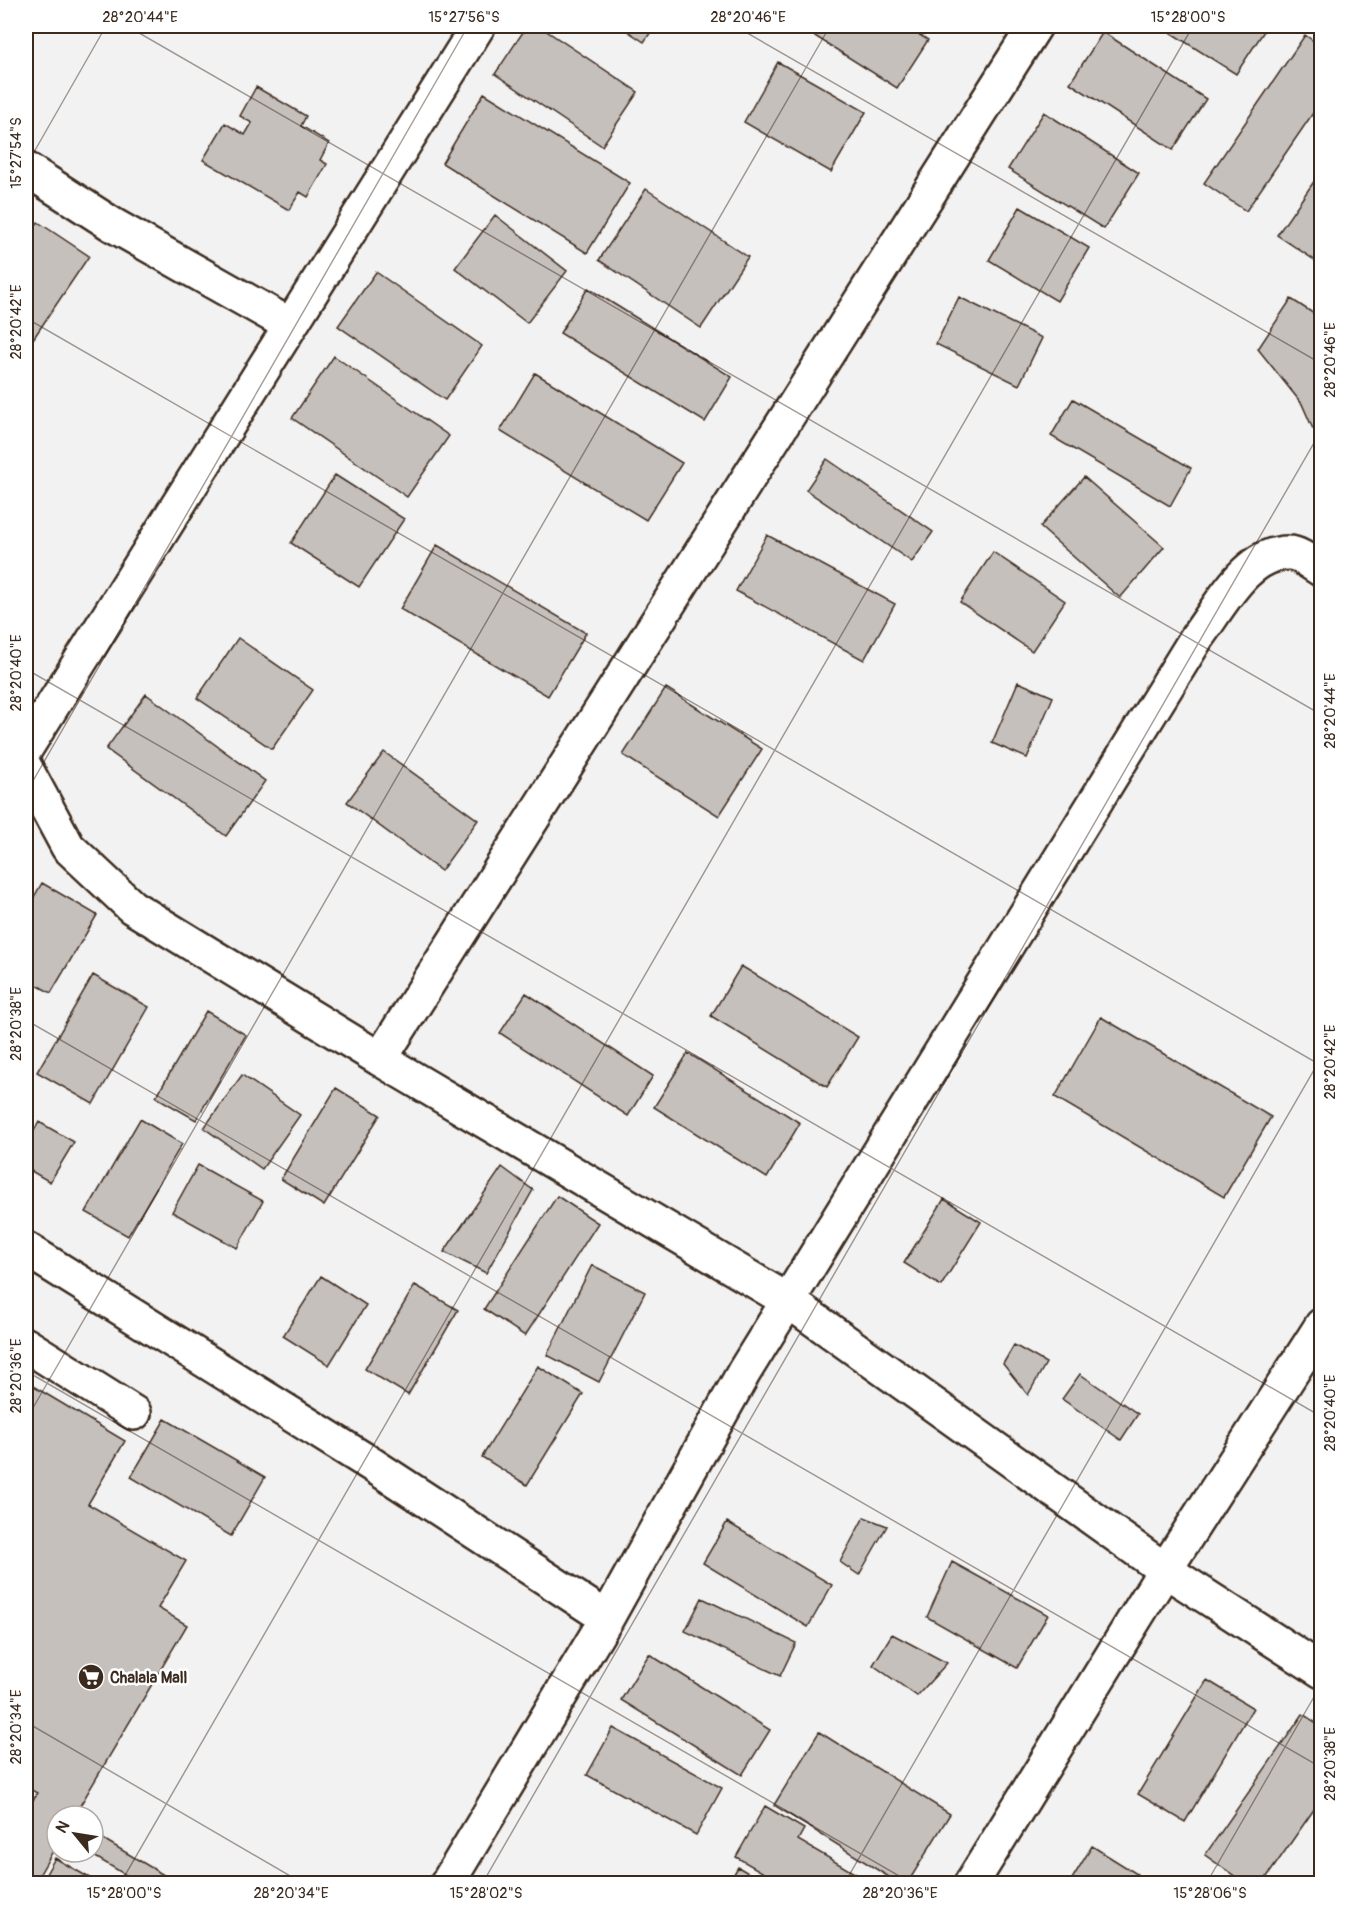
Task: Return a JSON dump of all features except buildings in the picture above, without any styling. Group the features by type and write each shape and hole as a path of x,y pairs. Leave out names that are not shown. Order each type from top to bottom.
{"street":[{"path":"26,748 478,26"},
{"path":"380,1059 1035,26"},
{"path":"26,169 112,225 290,325"},
{"path":"447,1884 608,1618 744,1372 787,1300 1197,637 1247,571 1268,556 1291,552 1322,570"},
{"path":"26,769 68,847 132,907 380,1059 787,1300 1165,1570 1322,1671"},
{"path":"26,1249 371,1464 608,1618"},
{"path":"971,1884 1165,1570 1322,1325"},
{"path":"26,1346 134,1413"}],"place":[{"name":"Chalala Mall","path":"91,1677"}]}
